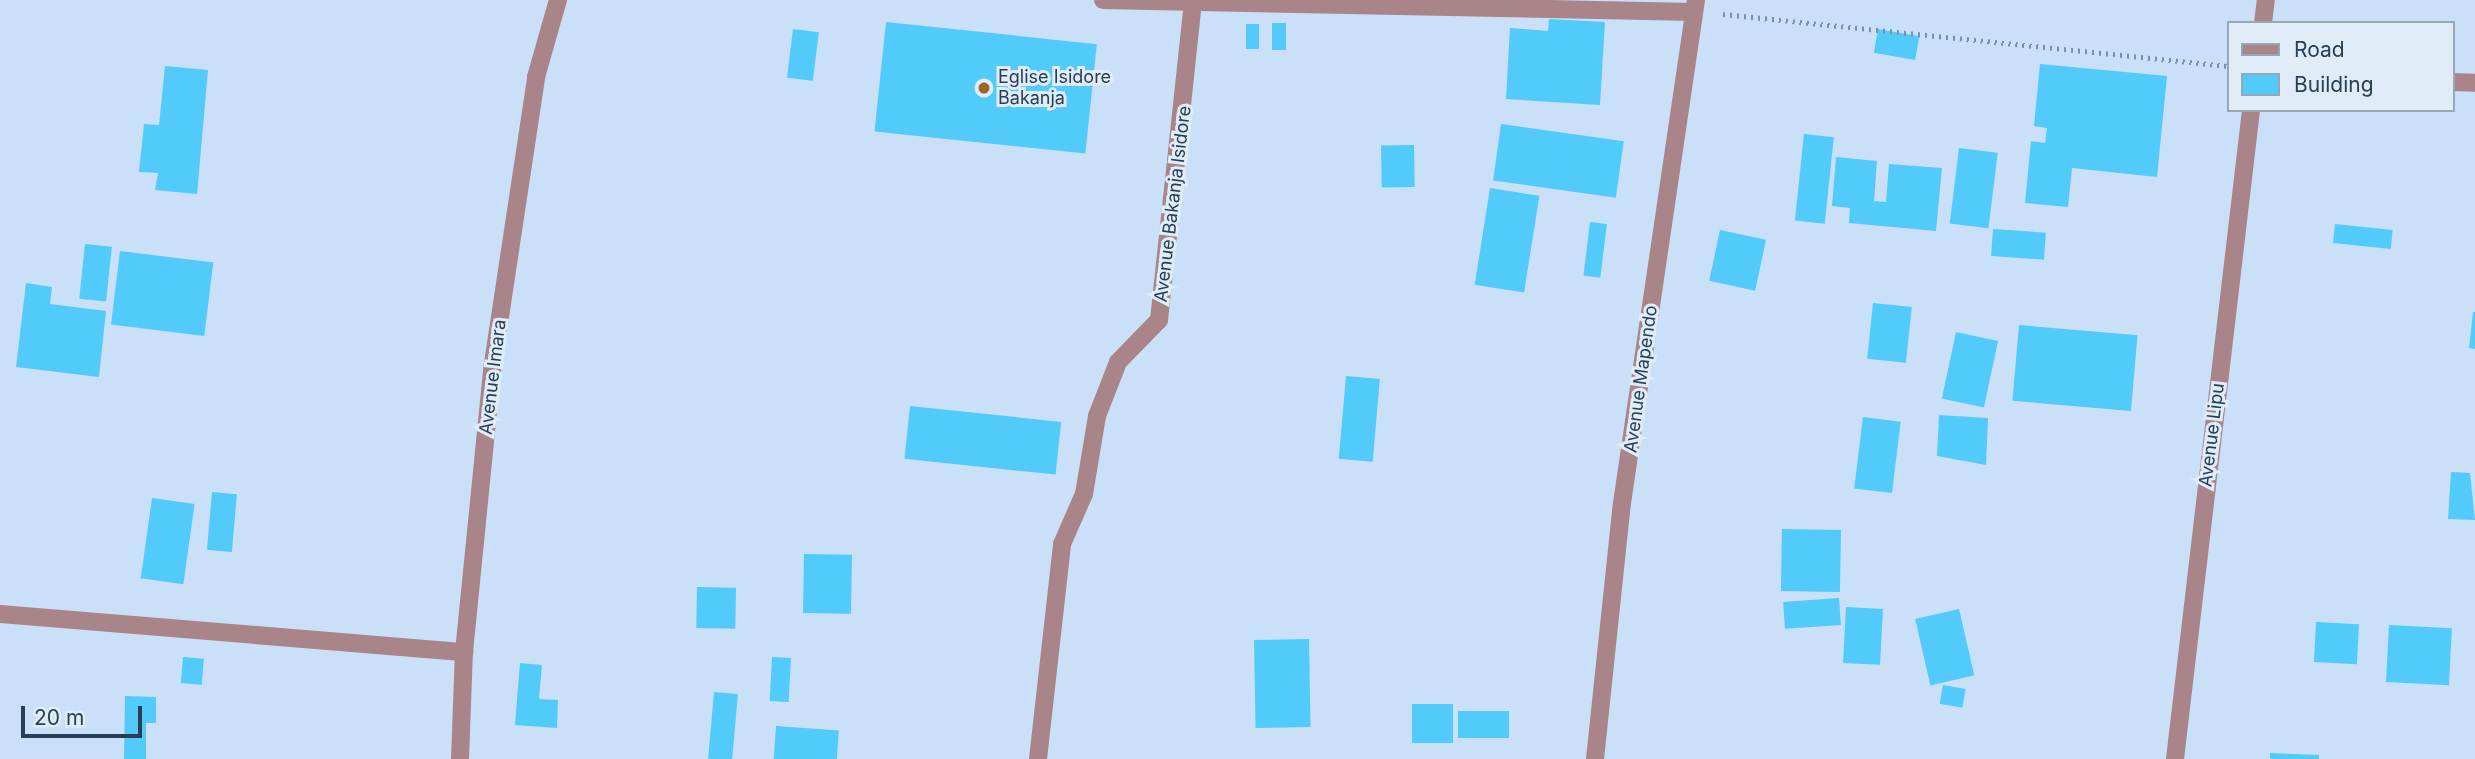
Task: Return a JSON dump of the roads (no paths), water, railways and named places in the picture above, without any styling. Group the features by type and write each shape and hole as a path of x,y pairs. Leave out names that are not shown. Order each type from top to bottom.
{"street":[{"name":"Avenue Imara","path":"460,759 464,652 493,363 536,77 558,0"},
{"path":"1102,0 1695,6"},
{"name":"Avenue Bakanja Isidore","path":"1038,759 1062,544 1084,494 1097,416 1118,362 1159,320 1193,0"},
{"path":"2263,21 2266,0"},
{"name":"Avenue Mapendo","path":"1595,759 1622,503 1695,6"},
{"path":"2454,82 2475,83"},
{"name":"Avenue Lipu","path":"2175,759 2251,112"},
{"path":"0,614 464,652"}],"place":[{"name":"Eglise Isidore Bakanja","path":"984,88"}]}
